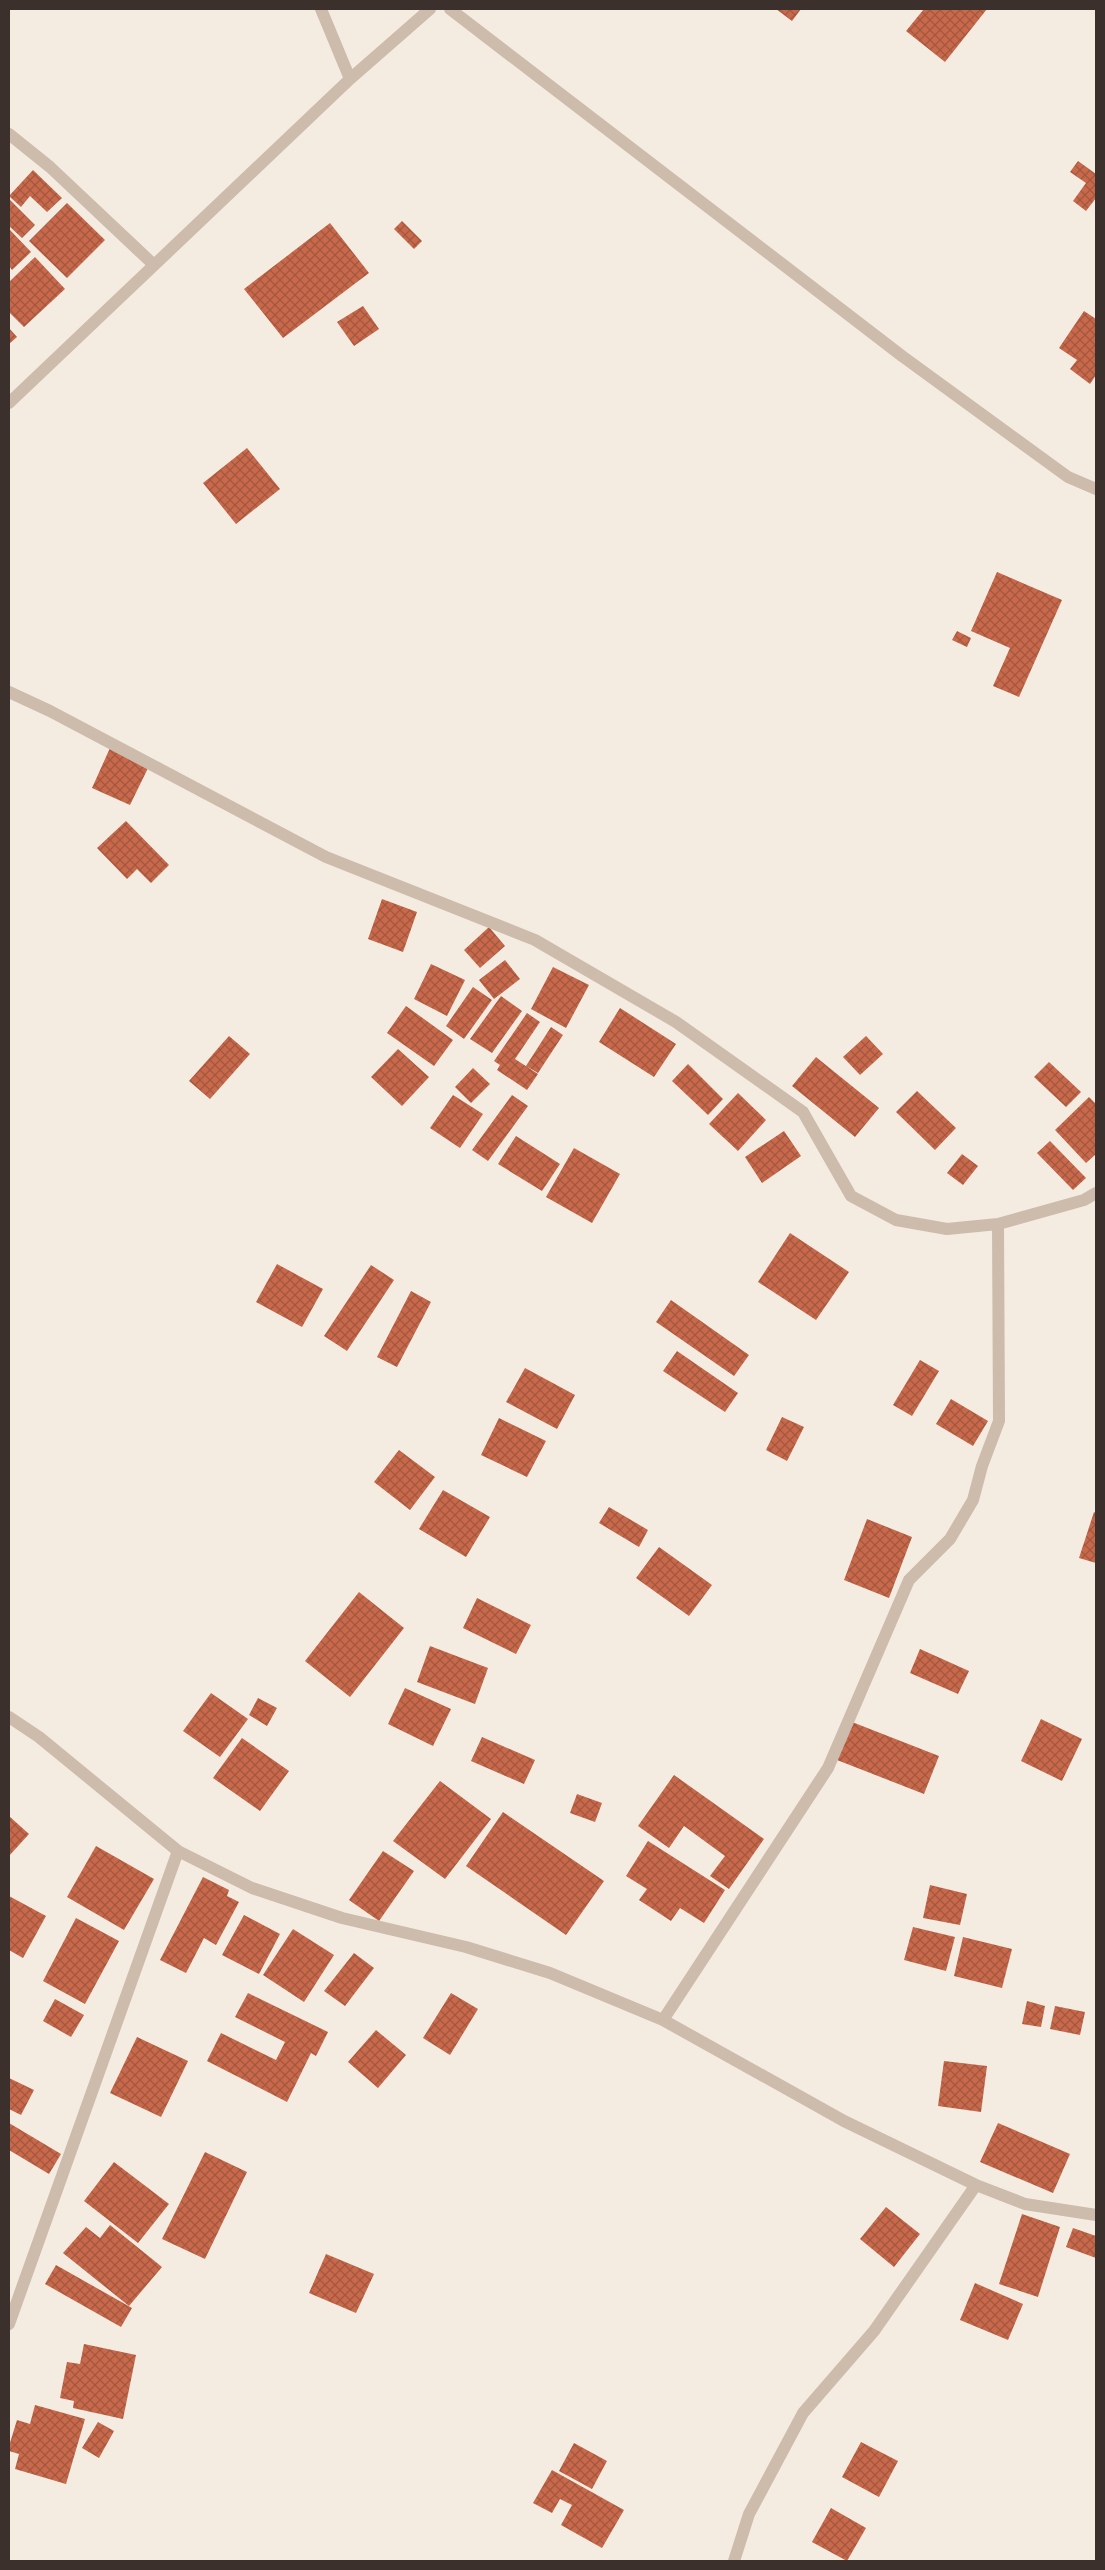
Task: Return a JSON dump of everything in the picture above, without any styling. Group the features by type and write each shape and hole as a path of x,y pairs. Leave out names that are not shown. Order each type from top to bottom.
{"street":[{"path":"321,9 350,79"},
{"path":"9,403 350,79 430,9"},
{"path":"450,9 902,356 1068,477 1096,490"},
{"path":"9,134 50,166 154,265"},
{"path":"9,692 50,711 326,857 535,940 676,1022 803,1112 851,1196 896,1220 946,1229 998,1224 1084,1200 1096,1193"},
{"path":"663,2020 828,1768 909,1580 950,1539 972,1500 999,1420 998,1224"},
{"path":"9,1717 39,1737 178,1851 252,1888 342,1918 466,1947 550,1972 663,2020 844,2121 976,2185 1025,2204 1096,2215"},
{"path":"9,2324 178,1851"},
{"path":"734,2561 749,2514 803,2413 874,2331 976,2185"}],"building":[{"path":"776,9 801,9 792,21"},
{"path":"924,9 987,9 945,62 906,31"},
{"path":"1078,161 1096,174 1096,198 1086,211 1073,201 1086,183 1070,172"},
{"path":"33,170 62,198 47,212 30,196 21,207 9,196"},
{"path":"9,199 35,225 22,238 9,226"},
{"path":"67,203 105,240 67,278 29,241"},
{"path":"402,221 422,241 414,249 394,229"},
{"path":"330,223 369,273 283,338 244,289"},
{"path":"9,229 31,252 12,270 9,266"},
{"path":"35,257 65,289 24,327 9,312 9,282"},
{"path":"363,306 379,329 354,346 337,322"},
{"path":"1084,311 1096,319 1096,375 1090,384 1070,369 1077,360 1059,348"},
{"path":"9,328 17,337 9,344"},
{"path":"247,448 280,489 236,524 203,483"},
{"path":"997,572 1062,600 1019,697 993,686 1010,648 971,631"},
{"path":"957,631 971,638 967,647 952,640"},
{"path":"110,748 149,766 130,805 92,788"},
{"path":"126,821 169,865 151,883 137,869 127,879 97,848"},
{"path":"382,899 417,912 403,952 368,939"},
{"path":"489,927 505,946 480,968 464,950"},
{"path":"505,960 520,979 494,999 479,980"},
{"path":"431,964 465,980 447,1016 414,999"},
{"path":"553,967 589,985 566,1028 531,1009"},
{"path":"473,987 492,1000 464,1039 446,1026"},
{"path":"501,996 522,1011 492,1053 470,1039"},
{"path":"406,1006 453,1040 434,1066 387,1033"},
{"path":"620,1008 676,1044 654,1077 599,1042"},
{"path":"527,1013 540,1022 515,1059 538,1074 527,1090 497,1070 500,1065 494,1061"},
{"path":"551,1027 563,1035 538,1073 526,1066"},
{"path":"229,1036 250,1054 210,1099 189,1081"},
{"path":"866,1036 883,1054 860,1075 843,1057"},
{"path":"398,1049 429,1077 402,1106 371,1077"},
{"path":"816,1057 879,1108 855,1137 792,1086"},
{"path":"1049,1062 1081,1092 1066,1107 1034,1077"},
{"path":"688,1064 723,1099 708,1115 672,1081"},
{"path":"473,1068 490,1084 471,1103 455,1087"},
{"path":"917,1091 956,1128 935,1150 896,1112"},
{"path":"738,1093 766,1120 738,1151 709,1124"},
{"path":"453,1095 483,1114 460,1148 430,1128"},
{"path":"512,1095 528,1106 488,1161 472,1150"},
{"path":"1089,1097 1096,1104 1096,1154 1086,1163 1055,1130"},
{"path":"784,1131 801,1156 762,1183 745,1157"},
{"path":"516,1136 560,1164 542,1191 498,1164"},
{"path":"1050,1141 1086,1178 1073,1190 1037,1153"},
{"path":"574,1148 620,1174 592,1223 546,1197"},
{"path":"962,1154 978,1166 963,1185 947,1173"},
{"path":"790,1233 849,1272 816,1320 758,1282"},
{"path":"277,1264 323,1289 302,1327 256,1302"},
{"path":"371,1265 394,1280 347,1351 324,1336"},
{"path":"411,1291 431,1302 397,1367 377,1357"},
{"path":"671,1300 749,1355 734,1376 656,1322"},
{"path":"677,1351 738,1393 725,1412 663,1371"},
{"path":"920,1360 939,1371 912,1416 893,1405"},
{"path":"525,1368 575,1395 557,1429 506,1402"},
{"path":"951,1399 988,1421 973,1446 936,1424"},
{"path":"782,1417 804,1427 787,1461 766,1450"},
{"path":"499,1418 546,1441 527,1477 481,1455"},
{"path":"399,1450 435,1477 410,1510 374,1482"},
{"path":"443,1490 490,1517 466,1557 419,1529"},
{"path":"609,1507 648,1530 639,1547 599,1523"},
{"path":"1094,1512 1096,1513 1096,1563 1079,1558"},
{"path":"867,1519 912,1537 889,1598 844,1580"},
{"path":"659,1547 712,1585 689,1616 636,1578"},
{"path":"359,1592 404,1628 350,1697 305,1661"},
{"path":"477,1598 531,1625 516,1654 463,1628"},
{"path":"430,1646 488,1668 475,1704 417,1682"},
{"path":"920,1649 969,1671 958,1694 910,1673"},
{"path":"405,1688 451,1709 433,1746 388,1724"},
{"path":"211,1693 248,1719 220,1757 183,1731"},
{"path":"258,1698 277,1708 267,1726 249,1715"},
{"path":"1041,1719 1082,1739 1062,1781 1021,1761"},
{"path":"852,1722 939,1756 924,1794 837,1760"},
{"path":"482,1737 535,1760 524,1784 471,1761"},
{"path":"242,1738 289,1771 260,1811 213,1778"},
{"path":"674,1775 764,1839 729,1889 710,1876 725,1856 684,1826 669,1848 638,1826"},
{"path":"440,1781 491,1819 445,1879 393,1841"},
{"path":"577,1794 602,1803 595,1822 570,1813"},
{"path":"503,1812 604,1881 566,1935 466,1866"},
{"path":"9,1816 29,1834 9,1856"},
{"path":"648,1841 725,1890 704,1923 680,1908 671,1921 639,1900 647,1889 626,1876"},
{"path":"96,1846 154,1879 124,1930 67,1897"},
{"path":"383,1851 414,1871 379,1921 349,1900"},
{"path":"203,1877 229,1890 227,1896 239,1902 216,1945 204,1938 186,1973 160,1960"},
{"path":"930,1885 967,1894 960,1925 923,1918"},
{"path":"9,1896 46,1916 23,1958 9,1950"},
{"path":"244,1915 280,1934 259,1974 222,1955"},
{"path":"76,1918 119,1941 85,2004 43,1981"},
{"path":"913,1927 955,1937 946,1971 904,1960"},
{"path":"293,1929 334,1955 304,2002 263,1975"},
{"path":"963,1937 1012,1949 1002,1988 954,1976"},
{"path":"354,1953 374,1968 345,2006 324,1991"},
{"path":"248,1993 328,2032 316,2056 311,2053 287,2102 207,2061 221,2033 276,2060 285,2042 235,2017"},
{"path":"451,1993 478,2009 450,2055 423,2038"},
{"path":"55,1999 84,2015 71,2037 43,2021"},
{"path":"1027,2001 1045,2006 1041,2027 1022,2024"},
{"path":"1055,2006 1085,2012 1080,2035 1050,2029"},
{"path":"376,2030 406,2055 378,2088 348,2062"},
{"path":"137,2037 188,2061 161,2117 110,2093"},
{"path":"944,2061 987,2066 981,2112 938,2106"},
{"path":"9,2078 34,2090 21,2115 9,2109"},
{"path":"9,2123 61,2154 49,2174 9,2150"},
{"path":"998,2123 1070,2154 1053,2193 980,2162"},
{"path":"205,2152 247,2172 205,2259 162,2239"},
{"path":"114,2162 169,2204 138,2243 84,2201"},
{"path":"886,2207 920,2234 894,2267 860,2239"},
{"path":"1022,2214 1060,2227 1038,2297 999,2284"},
{"path":"110,2225 162,2267 129,2306 63,2253 86,2227 100,2238"},
{"path":"1073,2228 1096,2236 1096,2258 1066,2247"},
{"path":"326,2254 374,2274 356,2313 309,2293"},
{"path":"56,2265 132,2308 121,2327 45,2284"},
{"path":"975,2283 1023,2304 1008,2340 960,2320"},
{"path":"84,2344 136,2355 123,2419 73,2408 74,2401 60,2398 67,2362 80,2364"},
{"path":"35,2405 85,2419 66,2484 15,2469 19,2454 9,2451 9,2446 17,2420 30,2424"},
{"path":"98,2422 114,2431 99,2458 82,2448"},
{"path":"861,2442 898,2461 879,2497 842,2477"},
{"path":"574,2443 607,2461 592,2489 559,2471"},
{"path":"552,2470 624,2510 602,2548 561,2525 572,2505 560,2499 552,2513 533,2503"},
{"path":"831,2508 866,2528 847,2561 812,2542"}]}
